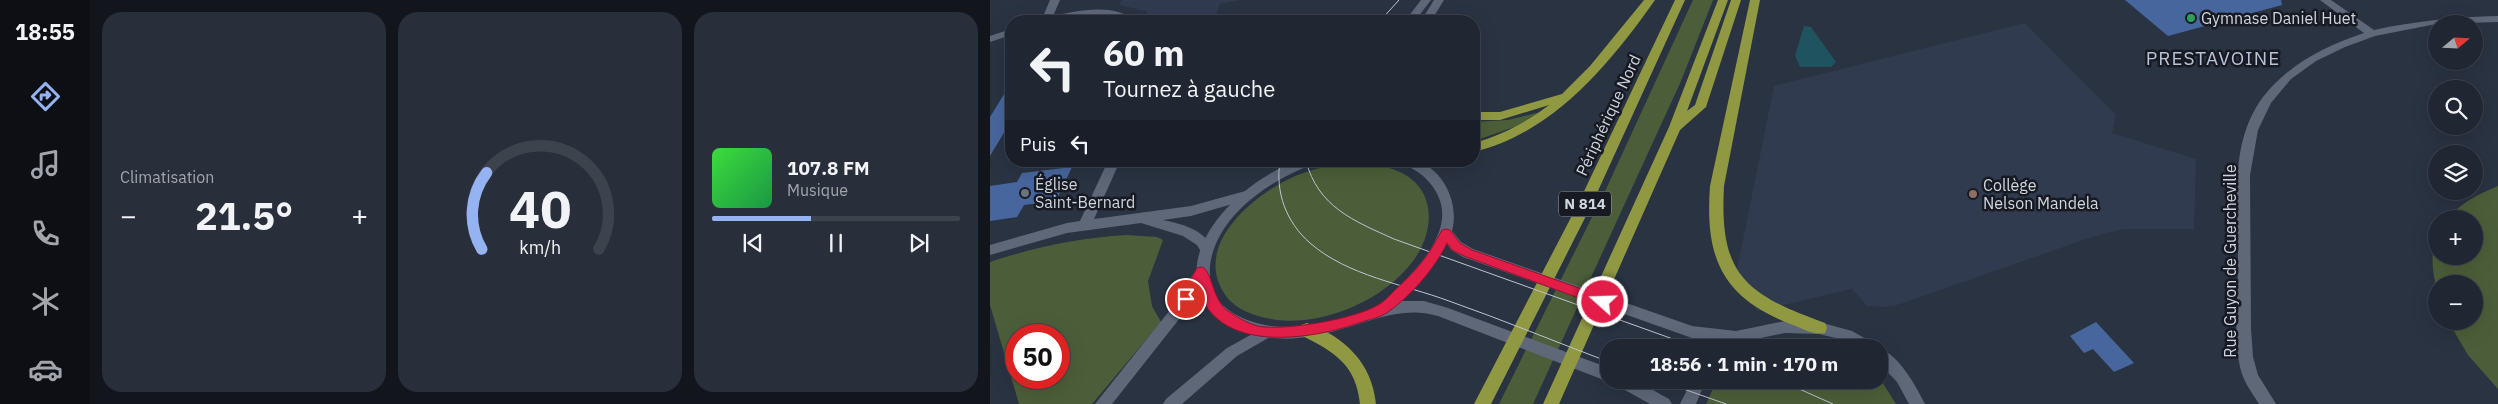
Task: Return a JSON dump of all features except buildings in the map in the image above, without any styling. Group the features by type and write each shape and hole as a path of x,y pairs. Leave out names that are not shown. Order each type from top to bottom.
{"highway":[{"path":"1480,146 1518,132 1552,110 1596,66 1650,0"},
{"name":"Périphérique Nord","path":"1482,404 1616,141 1680,0"},
{"name":"N 814","path":"1551,404 1675,128 1723,0"},
{"name":"N 814","path":"1675,128 1700,107 1736,0"},
{"path":"1755,0 1717,186 1714,206 1716,243 1721,259 1730,273 1755,298 1791,318 1819,328"},
{"path":"1480,116 1515,113 1553,98 1567,97"},
{"path":"1308,330 1338,346 1349,356 1360,371 1365,384 1368,404"}],"street":[{"path":"1048,15 1055,0"},
{"path":"1415,15 1426,0"},
{"path":"1430,15 1439,0"},
{"path":"2325,0 2372,34"},
{"path":"1091,15 1109,15"},
{"name":"Rue Guyon de Guercheville","path":"2268,404 2250,374 2247,358 2245,165 2251,140 2267,100 2289,76 2327,52 2372,34 2432,23 2498,19"},
{"path":"990,39 1005,34"},
{"path":"1085,225 1111,167"},
{"path":"1103,404 1175,314 1202,272 1206,248 1219,228 1249,195 1294,167"},
{"path":"1383,309 1424,271 1436,254 1446,233 1447,206 1443,193 1430,175 1420,167"},
{"path":"990,250 1041,234 1085,225 1210,207 1249,195"},
{"path":"1133,219 1191,233 1203,242 1206,248"},
{"path":"1446,233 1456,246 1499,264 1692,332 1712,336 1753,334 1785,327 1819,328 1847,335 1854,339"},
{"path":"1202,272 1210,302 1221,313 1241,326 1265,333 1332,326 1383,309 1424,306 1600,372"},
{"path":"1171,404 1232,352 1265,333"},
{"path":"1744,339 1753,334"},
{"path":"1888,363 1902,377 1917,402"},
{"path":"1639,389 1664,404"},
{"path":"1688,404 1695,389"}],"shaded area":[{"path":"1122,0 1240,0 1220,4 1216,15 1149,15 1145,11 1119,5"},
{"name":"Collège Nelson Mandela","path":"2025,23 2116,115 2112,133 2196,159 2194,229 2123,229 2092,237 1897,305 1883,307 1867,306 1852,289 1757,311 1737,270 1774,86"},
{"path":"1804,26 1811,27 1836,62 1831,67 1800,67 1795,56"}],"green space":[{"path":"1693,0 1713,0 1681,81 1533,404 1499,404 1607,187"},
{"path":"1545,111 1520,125 1480,139 1480,122 1508,120"},
{"path":"1327,167 1384,167 1409,177 1420,187 1426,199 1429,212 1428,226 1418,254 1397,279 1382,290 1366,300 1332,315 1295,321 1277,320 1255,315 1241,309 1224,293 1217,275 1216,258 1221,241 1243,211 1258,198 1289,179"},
{"path":"2498,186 2498,389 2468,355 2453,330 2483,330 2483,275 2434,275 2433,270 2433,265 2483,265 2483,210 2457,210 2470,200 2483,200 2483,192"},
{"path":"1127,235 1157,237 1163,240 1148,281 1152,306 1161,322 1092,404 1019,404 1015,389 1070,389 1070,324 1005,324 1005,356 990,305 990,262 1057,244"},
{"path":"1713,389 1887,389 1896,404 1706,404"}],"tram line":[{"path":"1385,15 1399,0"},
{"path":"1280,167 1281,195 1294,226 1310,243 1341,264 1376,278 1469,308 1600,359"},
{"path":"1308,167 1319,190 1329,201 1339,210 1365,226 1394,239 1673,339"},
{"path":"1684,389 1726,404"},
{"path":"1799,389 1833,404"}],"place":[{"name":"Gymnase Daniel Huet","path":"2191,18"},
{"name":"Église Saint-Bernard","path":"1025,193"},
{"name":"Collège Nelson Mandela","path":"1973,194"}],"district":[{"name":"PRESTAVOINE","path":"2213,58"}],"route":[{"path":"1186,299 1202,272 1210,302 1221,313 1241,326 1265,333 1332,326 1383,309 1424,271 1436,254 1446,233 1456,246 1468,253 1603,302"}]}
